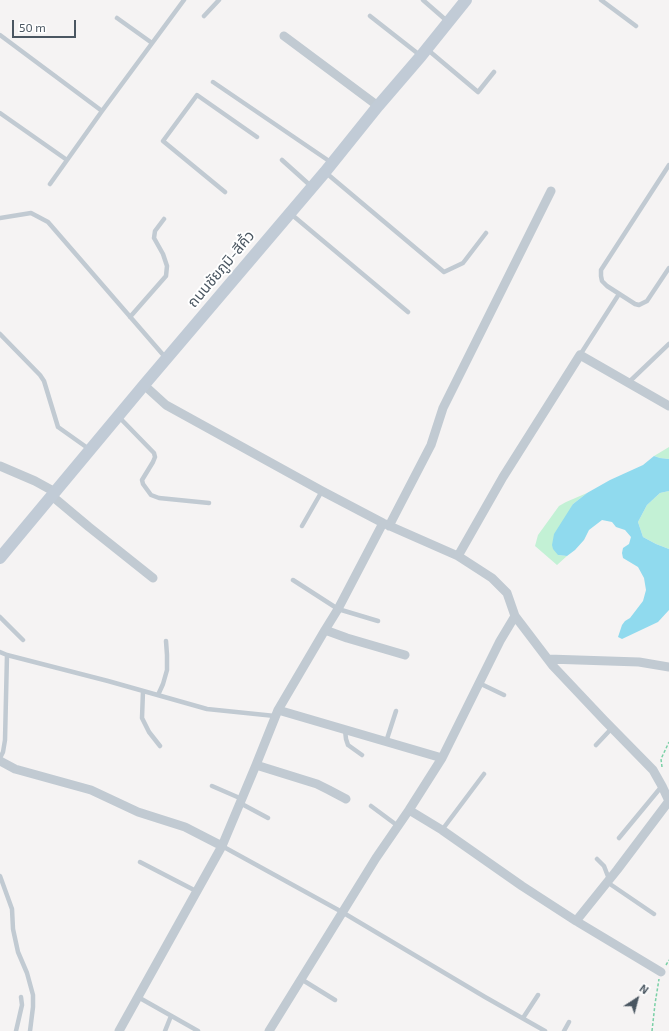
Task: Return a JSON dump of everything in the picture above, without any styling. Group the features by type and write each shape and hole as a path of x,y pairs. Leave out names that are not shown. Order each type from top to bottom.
{"main road":[{"name":"ถนนชัยภูมิ-สีคิ้ว","path":"0,558 328,168 466,0"}],"street":[{"path":"284,36 378,106"},
{"path":"119,1031 222,846 276,713 338,610 431,445 443,408 551,191"},
{"path":"458,556 503,477 580,355 669,406"},
{"path":"144,385 166,405 322,491 386,524 458,556 492,578 507,593 515,616 558,671 653,770 669,801 576,921"},
{"path":"0,466 35,481 54,494 89,527 153,578"},
{"path":"269,1031 376,858 442,758 500,641 515,616"},
{"path":"325,630 405,655"},
{"path":"548,659 639,662 669,667"},
{"path":"276,713 345,730 442,758"},
{"path":"0,761 15,769 91,790 138,812 184,827 222,846"},
{"path":"256,765 317,784 346,800"},
{"path":"409,810 442,830 522,886 576,921 661,972"}],"lane":[{"path":"50,184 184,0"},
{"path":"204,16 219,0"},
{"path":"423,0 448,22"},
{"path":"601,0 636,26"},
{"path":"370,16 424,52 478,92 494,72"},
{"path":"117,18 152,43"},
{"path":"0,35 102,111"},
{"path":"213,82 328,168 444,272 463,263 486,233"},
{"path":"225,192 163,141 197,95 257,137"},
{"path":"0,113 67,160"},
{"path":"282,160 312,187"},
{"path":"669,165 601,270 601,276 602,281 607,286 639,305 647,301 669,268"},
{"path":"0,218 31,213 48,222 166,359"},
{"path":"289,213 408,312"},
{"path":"130,317 166,276 166,266 163,254 154,238 155,231 164,219"},
{"path":"580,355 619,294"},
{"path":"0,334 44,381 58,427 90,450"},
{"path":"628,383 669,344"},
{"path":"118,416 154,453 155,457 153,462 142,480 143,484 151,495 159,498 209,503"},
{"path":"302,526 322,491"},
{"path":"293,580 338,610 378,621"},
{"path":"0,617 23,640"},
{"path":"158,695 167,670 166,641"},
{"path":"0,652 207,709 276,713"},
{"path":"0,758 3,752 5,740 7,655"},
{"path":"479,683 504,695"},
{"path":"143,691 142,718 149,732 160,746"},
{"path":"386,742 396,711"},
{"path":"596,745 612,728"},
{"path":"345,730 348,745 362,755"},
{"path":"442,830 484,774"},
{"path":"212,786 241,801 268,818"},
{"path":"619,838 662,786"},
{"path":"371,806 398,826"},
{"path":"222,846 342,912 545,1031"},
{"path":"597,859 604,866 608,881 654,914"},
{"path":"140,862 196,891"},
{"path":"0,876 12,909 13,929 18,952 27,973 33,995 30,1031"},
{"path":"301,979 335,1000"},
{"path":"523,1018 538,995"},
{"path":"16,1031 22,1005 21,997"},
{"path":"138,997 198,1031"},
{"path":"165,1031 172,1016"},
{"path":"564,1031 569,1022"}],"path":[{"path":"662,771 661,759 669,742"},
{"path":"652,1031 657,990 661,972 669,960"}],"green space":[{"path":"669,447 669,459 654,456"},
{"path":"669,491 669,549 643,537 638,522 647,505 660,493"},
{"path":"587,493 573,504 558,555 567,556 557,565 535,546 538,535 559,506"}],"water":[{"path":"654,456 669,459 669,491 660,493 647,505 638,522 643,537 669,549 669,610 658,622 622,639 618,637 622,625 630,618 643,601 646,590 644,578 638,567 623,558 623,548 629,544 631,537 625,530 616,527 612,522 602,520 589,530 584,540 567,556 558,555 553,549 552,545 554,534 573,504 587,493 610,480 643,465"}]}
